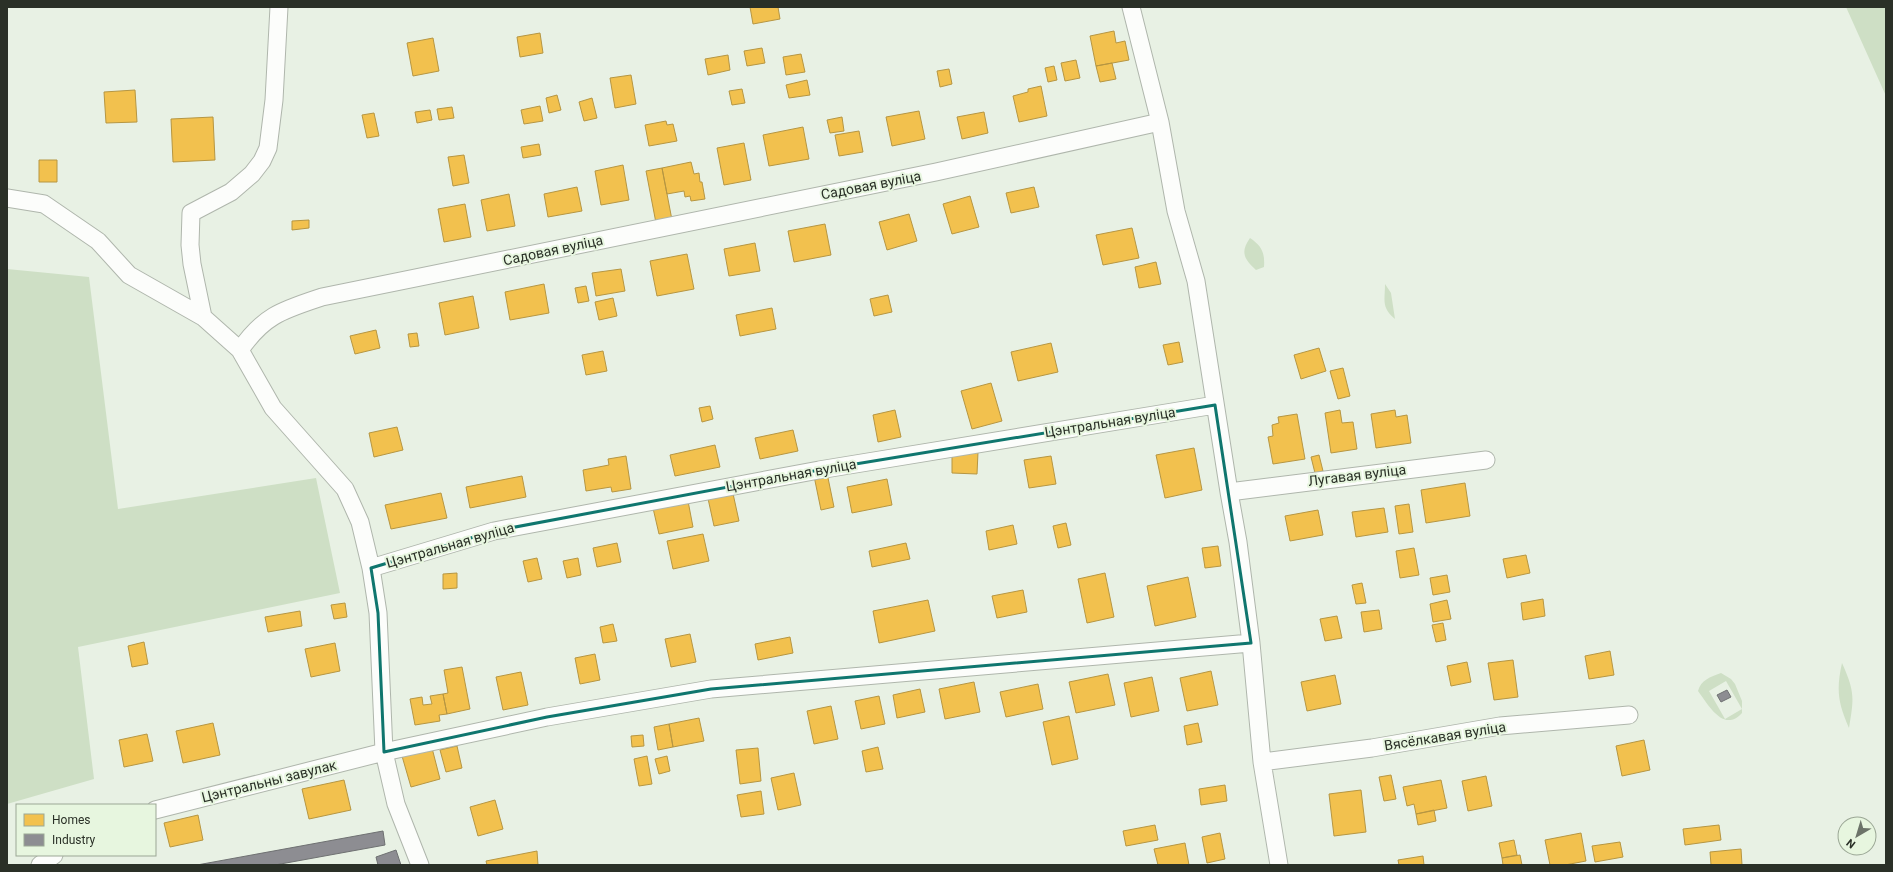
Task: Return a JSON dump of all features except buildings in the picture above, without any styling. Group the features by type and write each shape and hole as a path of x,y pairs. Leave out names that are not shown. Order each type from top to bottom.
{"street":[{"path":"203,317 192,264 190,245 191,213 231,192 252,174 262,161 268,148 274,100 279,7"},
{"path":"1131,7 1160,122 1176,211 1196,281 1228,492 1238,542 1251,643 1262,762 1279,865"},
{"name":"Садовая вуліца","path":"240,350 250,335 263,322 290,307 322,297 936,172 1160,122"},
{"path":"7,198 44,204 98,241 129,275 203,317 240,350 274,408 345,489 360,522 371,568 378,613 384,752 396,804 420,865"},
{"name":"Цэнтральная вуліца","path":"371,568 502,529 819,470 1215,405"},
{"name":"Лугавая вуліца","path":"1228,492 1486,460"},
{"name":"Цэнтральны завулак","path":"156,810 384,752 547,717 711,689 1251,643"},
{"name":"Вясёлкавая вуліца","path":"1262,762 1372,748 1500,726 1628,715"},
{"path":"40,865 53,856"}],"highlighted area":[{"path":"1215,405 1251,643 711,689 547,717 384,752 378,613 371,568 494,531 819,470"}],"green space":[{"path":"1846,7 1886,7 1886,96"},
{"path":"1250,238 1260,247 1264,258 1264,267 1256,270 1246,259 1244,251"},
{"path":"7,269 89,277 118,509 316,478 340,593 78,647 94,779 7,804"},
{"path":"1385,284 1391,293 1395,319 1386,307 1384,299"},
{"path":"1842,663 1849,681 1852,695 1852,709 1849,728 1842,711 1839,696 1839,681"},
{"path":"1721,673 1731,679 1735,684 1742,701 1742,709 1742,713 1729,720 1723,719 1717,715 1698,691 1701,684","holes":["1726,681 1742,709 1725,719 1709,691"]}]}
